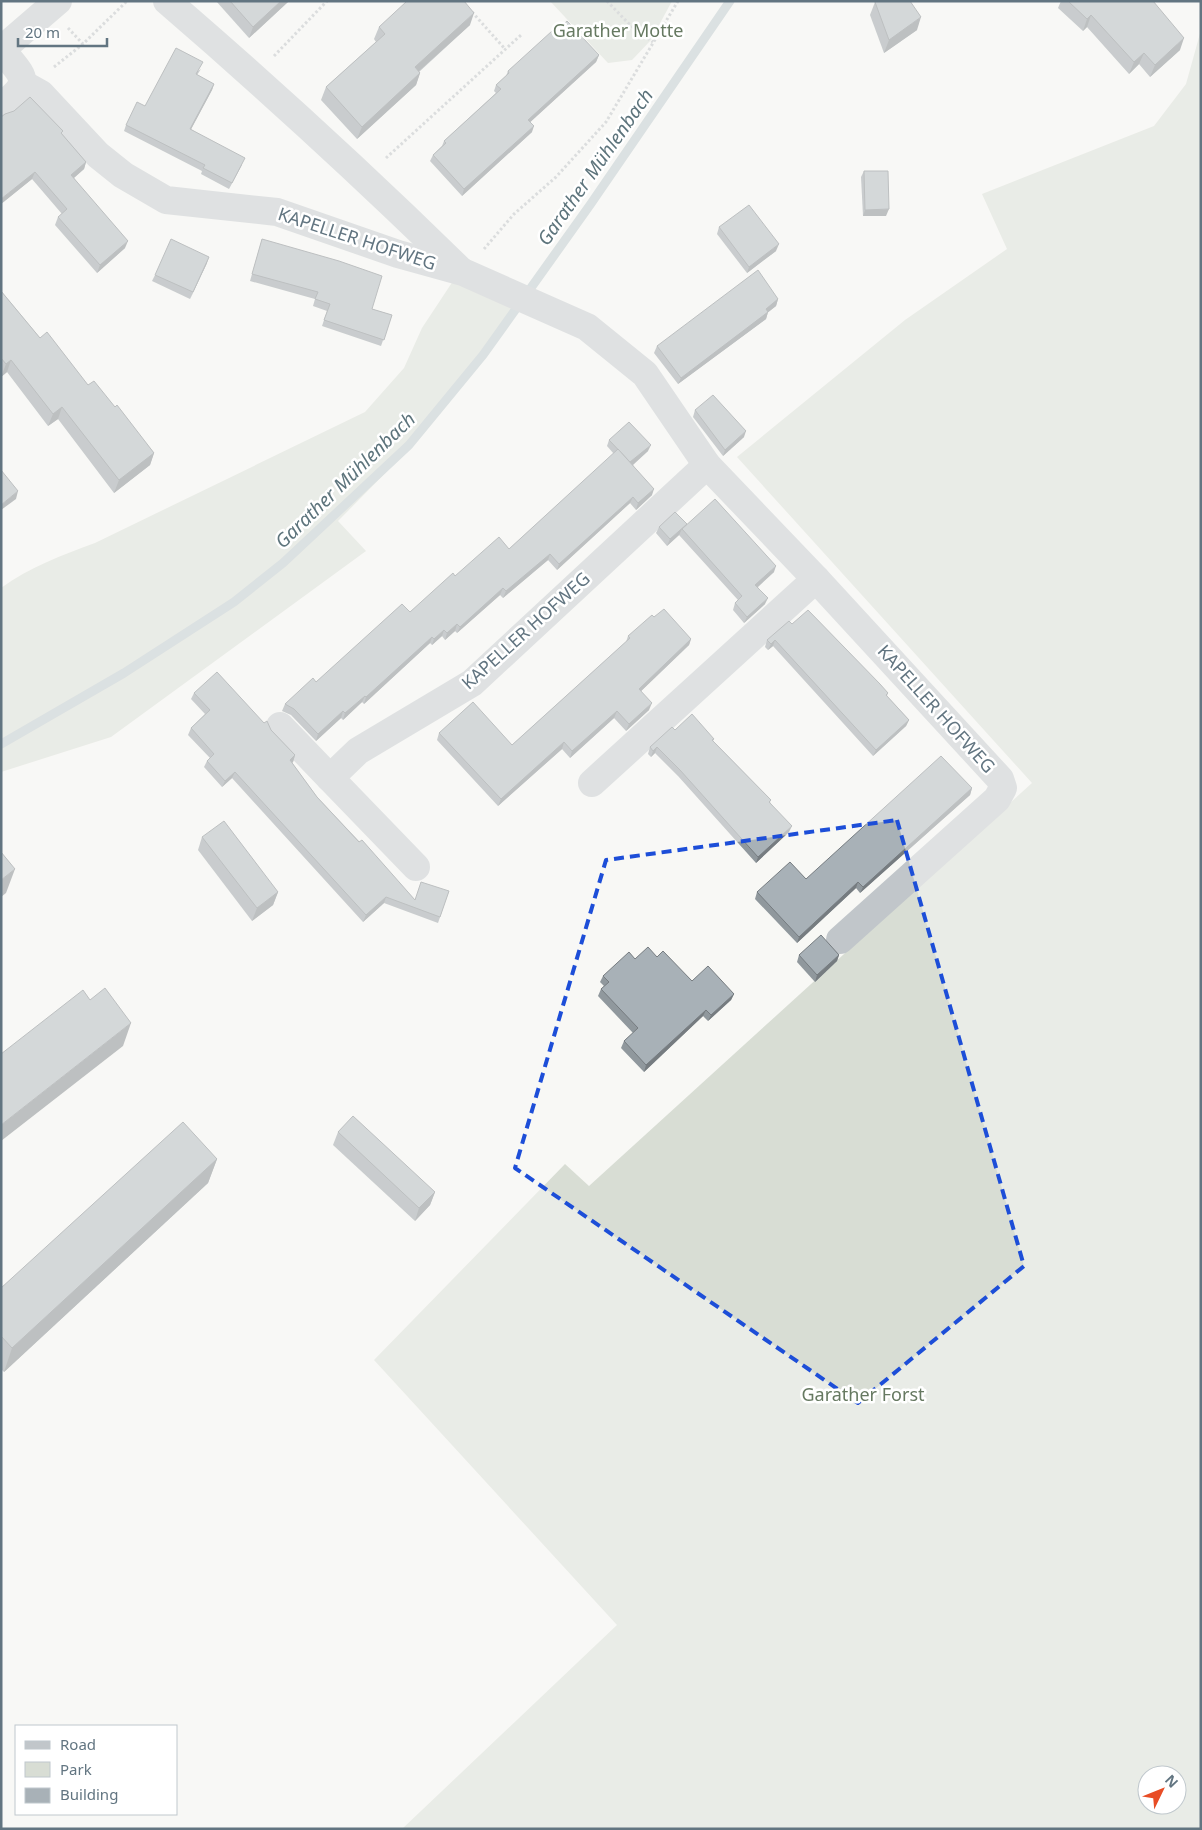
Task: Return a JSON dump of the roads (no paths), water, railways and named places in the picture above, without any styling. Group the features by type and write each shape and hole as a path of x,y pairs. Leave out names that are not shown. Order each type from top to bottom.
{"street":[{"path":"1,106 19,92 23,84 22,76 1,50 58,1"},
{"name":"KAPELLER HOFWEG","path":"166,1 254,76 365,178 463,272"},
{"name":"KAPELLER HOFWEG","path":"23,84 41,94 98,155 123,175 166,200 277,212 398,254 463,272 587,327 644,374 707,465 816,578 1000,779 1003,788 997,799 840,940"},
{"name":"KAPELLER HOFWEG","path":"330,778 358,751 472,683 707,465"},
{"path":"592,783 816,578"},
{"path":"280,726 416,867"}],"waterway":[{"name":"Garather Mühlenbach","path":"1,744 124,673 234,602 283,563 409,445 483,355 590,205 730,1"}],"park label":[{"name":"Garather Motte","path":"618,31"},
{"name":"Garather Forst","path":"863,1395"}]}
